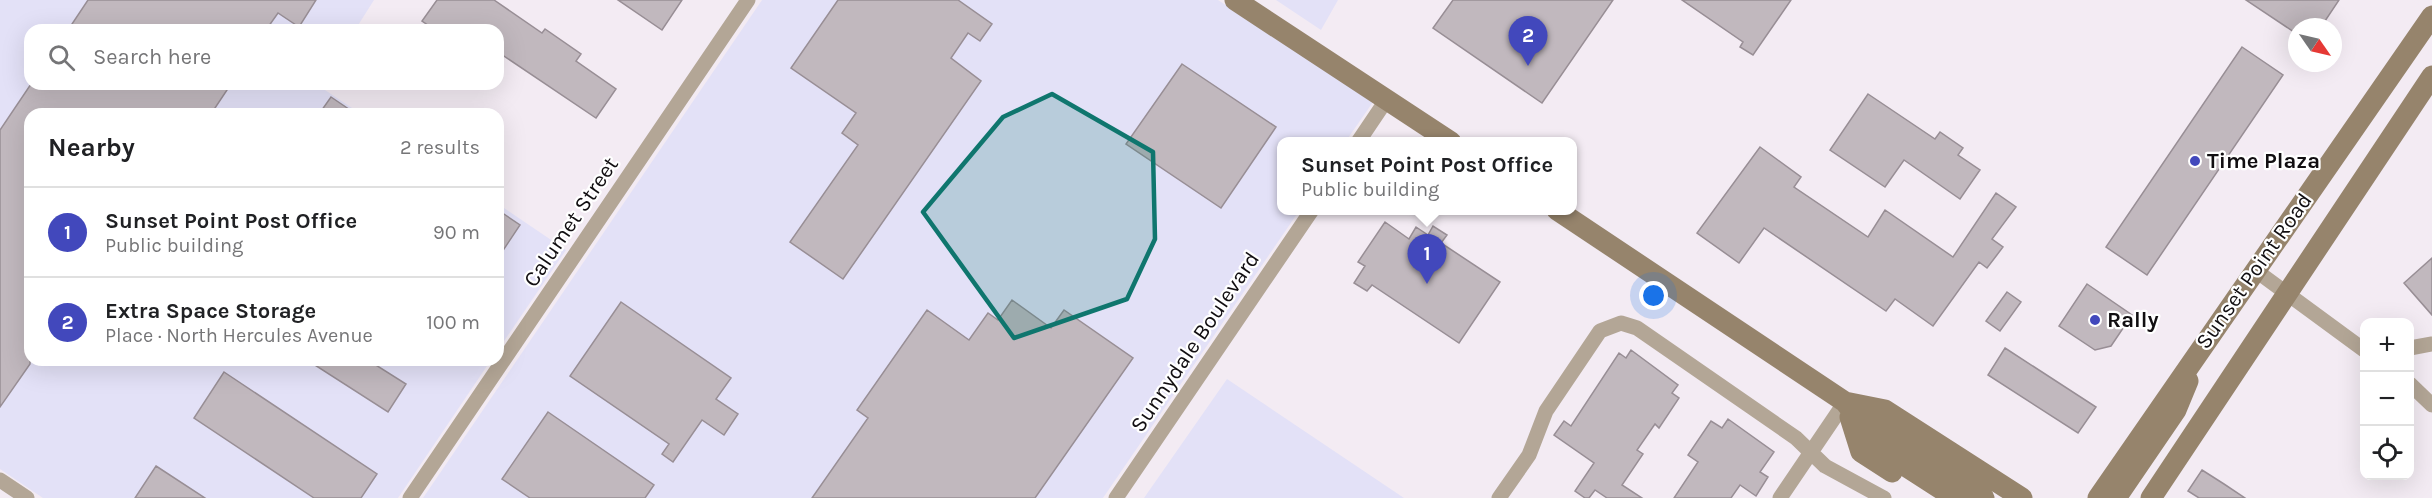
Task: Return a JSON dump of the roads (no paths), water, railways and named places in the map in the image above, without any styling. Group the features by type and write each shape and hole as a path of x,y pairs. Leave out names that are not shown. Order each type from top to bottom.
{"main road":[{"path":"1235,0 1446,137"},
{"name":"Sunset Point Road","path":"2097,498 2432,16"},
{"name":"Sunset Point Road","path":"2151,498 2432,76"},
{"path":"1564,215 1845,402 1877,428 1984,498"},
{"path":"2116,498 2176,410 2200,349"},
{"path":"1845,402 1861,452 1932,498"},
{"path":"1845,402 1885,453 1955,498"},
{"path":"1845,402 1885,410 2022,498"}],"street":[{"name":"Calumet Street","path":"504,360 748,0"},
{"path":"1361,137 1387,99"},
{"name":"Sunnydale Boulevard","path":"1116,498 1309,215"},
{"path":"2255,270 2287,291 2360,347"},
{"path":"1499,498 1529,455 1546,411 1600,332 1621,323 1637,328 1796,438 1825,466 1884,498"},
{"path":"2414,347 2432,344"},
{"name":"Calumet Street","path":"410,498 500,366"},
{"path":"2414,389 2432,405"},
{"path":"1780,498 1845,402"},
{"path":"0,480 27,498"}],"place":[{"name":"Extra Space Storage","path":"1528,66"},
{"name":"Time Plaza","path":"2195,161"},
{"name":"Sunset Point Post Office","path":"1427,284"},
{"name":"Rally","path":"2095,320"}]}
